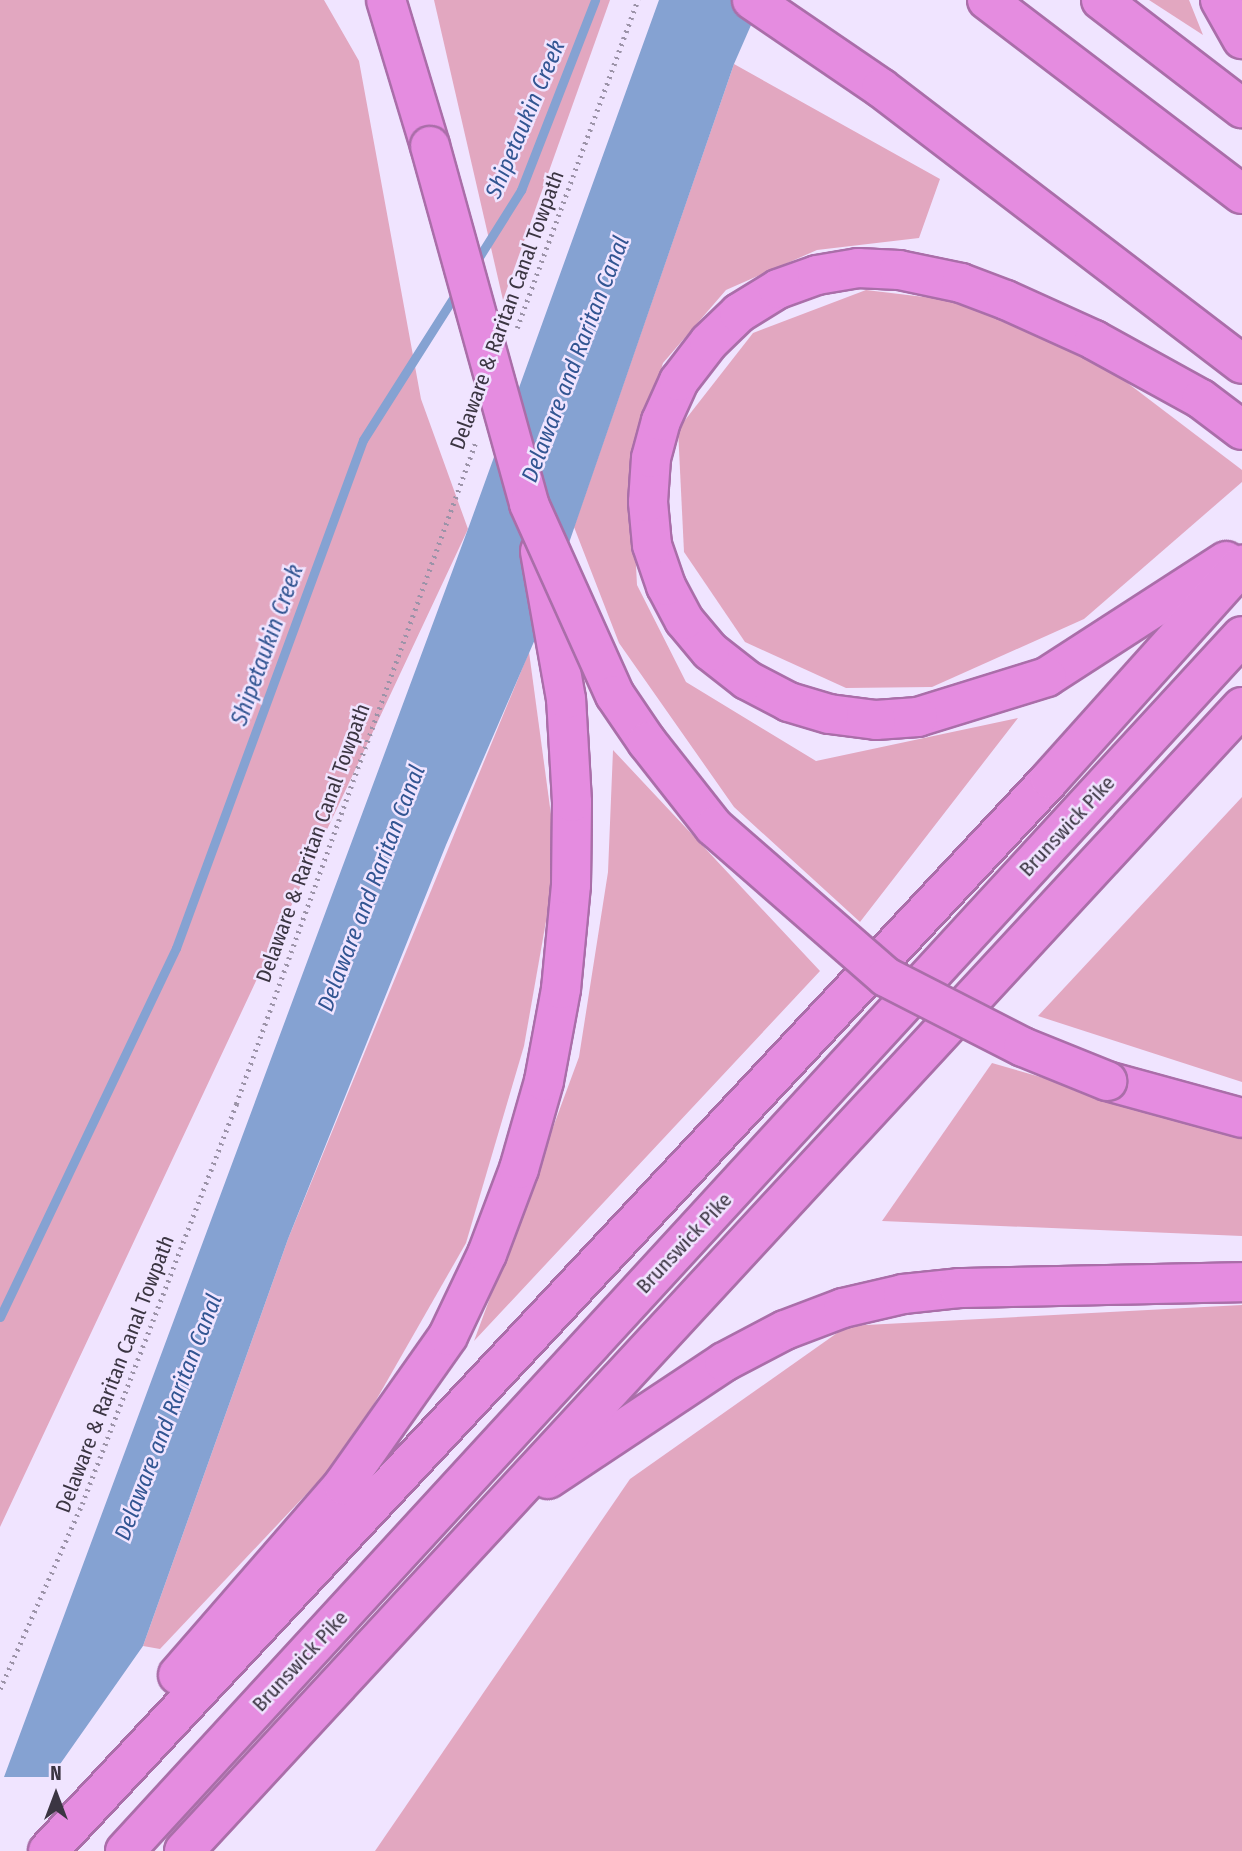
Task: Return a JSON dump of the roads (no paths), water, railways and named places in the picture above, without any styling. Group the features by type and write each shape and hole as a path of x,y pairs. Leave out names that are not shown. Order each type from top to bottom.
{"highway":[{"path":"35,1851 72,1798 342,1485 448,1336 487,1254 519,1169 544,1081 561,989 571,885 572,802 566,699 551,596 530,504 430,146 386,0"},
{"path":"752,0 881,88 1201,330 1242,364"},
{"path":"988,0 1242,194"},
{"path":"1101,0 1242,108"},
{"path":"1220,0 1242,39"},
{"path":"1242,430 1201,399 1094,340 961,283 899,270 858,268 817,275 778,289 739,313 709,342 679,382 661,421 651,458 648,502 652,544 666,586 684,620 710,651 747,680 799,705 876,720 953,708 1047,677 1135,624 1242,550"},
{"path":"530,504 615,695 714,827 886,977 1023,1047 1107,1080 1242,1118"},
{"path":"48,1851 1050,779 1242,565"},
{"name":"Brunswick Pike","path":"125,1851 1242,636"},
{"name":"Brunswick Pike","path":"184,1851 1242,707"},
{"path":"497,1513 724,1362 785,1330 843,1308 902,1294 959,1288 1242,1282"}],"water":[{"name":"Delaware and Raritan Canal","path":"659,0 762,0 734,64 539,630 446,845 288,1239 143,1646 51,1777 4,1777 468,529"}],"waterway":[{"name":"Shipetaukin Creek","path":"474,265 521,190 595,0"},
{"name":"Shipetaukin Creek","path":"0,1317 176,948 363,440 459,289"}]}
